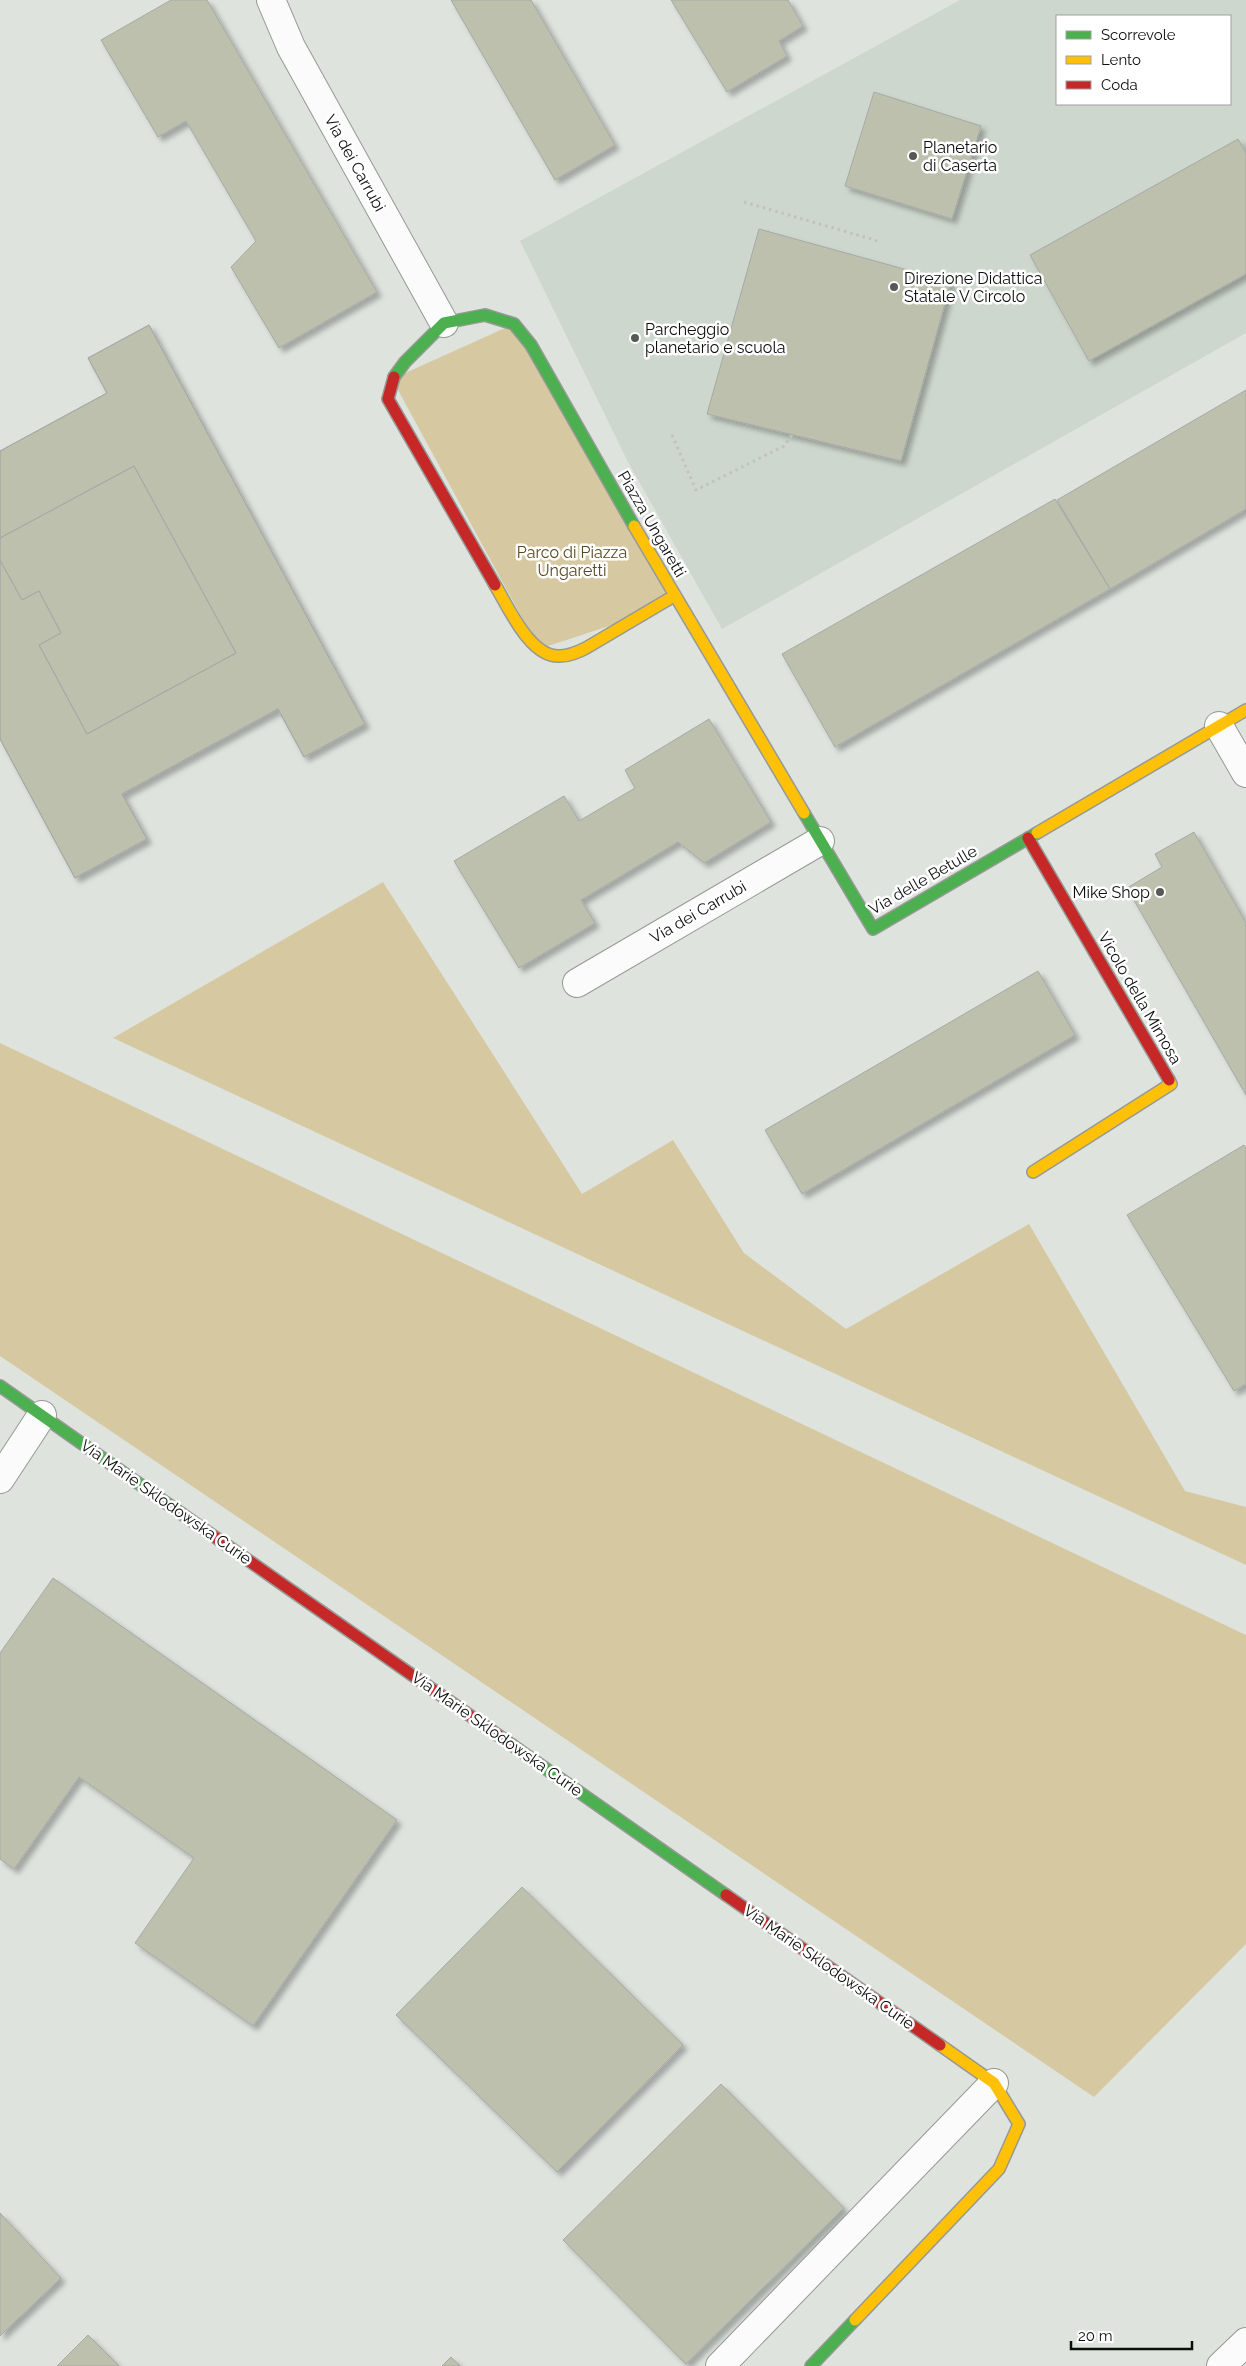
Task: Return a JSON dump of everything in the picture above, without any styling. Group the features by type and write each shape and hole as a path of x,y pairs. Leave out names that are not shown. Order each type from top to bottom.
{"street":[{"name":"Via dei Carrubi","path":"271,0 291,47 444,323"},
{"name":"Piazza Ungaretti","path":"485,315 514,324 531,345 674,596 583,651 560,657 539,649 523,632 388,399 392,379 444,323 485,315"},
{"name":"Via delle Betulle","path":"674,596 873,929 1246,710"},
{"path":"1218,726 1246,773"},
{"name":"Vicolo della Mimosa","path":"1028,838 1171,1084 1033,1172"},
{"name":"Via dei Carrubi","path":"577,983 820,841"},
{"name":"Via Marie Sklodowska Curie","path":"0,1386 994,2083 1019,2124 998,2169 811,2366"},
{"path":"0,1479 42,1415"},
{"path":"720,2366 994,2083"},
{"path":"1221,2366 1246,2342"}],"path":[{"path":"744,202 878,241"},
{"path":"672,435 696,490 784,446 792,435"}],"shaded area":[{"name":"Direzione Didattica Statale V Circolo","path":"960,0 1246,0 1246,333 722,629 628,462 520,241"}],"green space":[{"name":"Parco di Piazza Ungaretti","path":"514,324 679,603 539,649 392,379"},
{"path":"383,882 582,1194 673,1140 744,1253 846,1329 1029,1224 1185,1491 1246,1507 1246,1565 113,1038"},
{"path":"0,1043 1246,1635 1246,1944 1094,2097 0,1356"}],"building":[{"path":"171,0 207,0 377,292 279,348 231,267 256,241 186,121 158,137 101,40"},
{"path":"451,0 531,0 615,145 555,180"},
{"path":"671,0 788,0 803,26 779,41 787,56 727,92"},
{"name":"Planetario di Caserta","path":"874,92 981,126 952,219 845,186"},
{"path":"1238,139 1246,153 1246,274 1089,361 1030,255"},
{"path":"759,229 951,282 901,461 707,414"},
{"path":"149,325 365,724 304,757 278,709 122,794 147,839 75,878 0,739 0,560 22,600 39,591 61,633 39,645 87,734 236,653 134,466 0,538 0,451 107,393 88,358"},
{"path":"149,325 365,724 304,757 278,709 122,794 147,839 75,878 0,739 0,451 107,393 88,358"},
{"path":"1246,390 1246,509 1110,589 1057,500"},
{"path":"134,466 236,653 87,734 39,645 61,633 39,591 22,600 0,560 0,538"},
{"path":"1055,499 1110,589 835,747 782,654"},
{"path":"709,719 771,822 704,863 678,842 581,900 595,923 519,968 454,861 564,796 579,821 635,788 625,770"},
{"path":"1194,832 1246,923 1246,1095 1127,888 1162,867 1155,854"},
{"path":"1038,971 1075,1035 802,1194 765,1130"},
{"path":"1244,1145 1246,1148 1246,1384 1234,1391 1127,1215"},
{"path":"53,1578 397,1820 253,2026 135,1943 194,1858 79,1777 14,1869 0,1859 0,1653"},
{"path":"522,1887 683,2045 557,2172 396,2015"},
{"path":"721,2084 844,2208 686,2364 563,2240"},
{"path":"0,2213 61,2278 0,2336"},
{"path":"88,2335 119,2366 57,2366"},
{"path":"451,2357 460,2366 442,2366"}],"traffic: fast":[{"path":"394,377 405,362 444,323 485,315 514,324 531,345 634,526"},
{"path":"804,813 873,929 1037,833"},
{"path":"0,1386 182,1514"},
{"path":"512,1745 726,1895"},
{"path":"811,2366 855,2320"}],"traffic: slow":[{"path":"634,526 804,813"},
{"path":"495,585 513,617 530,640 539,649 549,654 560,656 571,655 586,648 674,596"},
{"path":"1037,833 1246,710"},
{"path":"1033,1172 1171,1084 1169,1080"},
{"path":"855,2320 999,2169 1019,2124 994,2083 940,2045"}],"traffic: jam":[{"path":"394,377 388,399 495,585"},
{"path":"1028,838 1169,1080"},
{"path":"182,1514 512,1745"},
{"path":"726,1895 940,2045"}],"place":[{"name":"Planetario di Caserta","path":"913,156"},
{"name":"Direzione Didattica Statale V Circolo","path":"894,287"},
{"name":"Parcheggio planetario e scuola","path":"635,338"},
{"name":"Mike Shop","path":"1160,892"}]}
